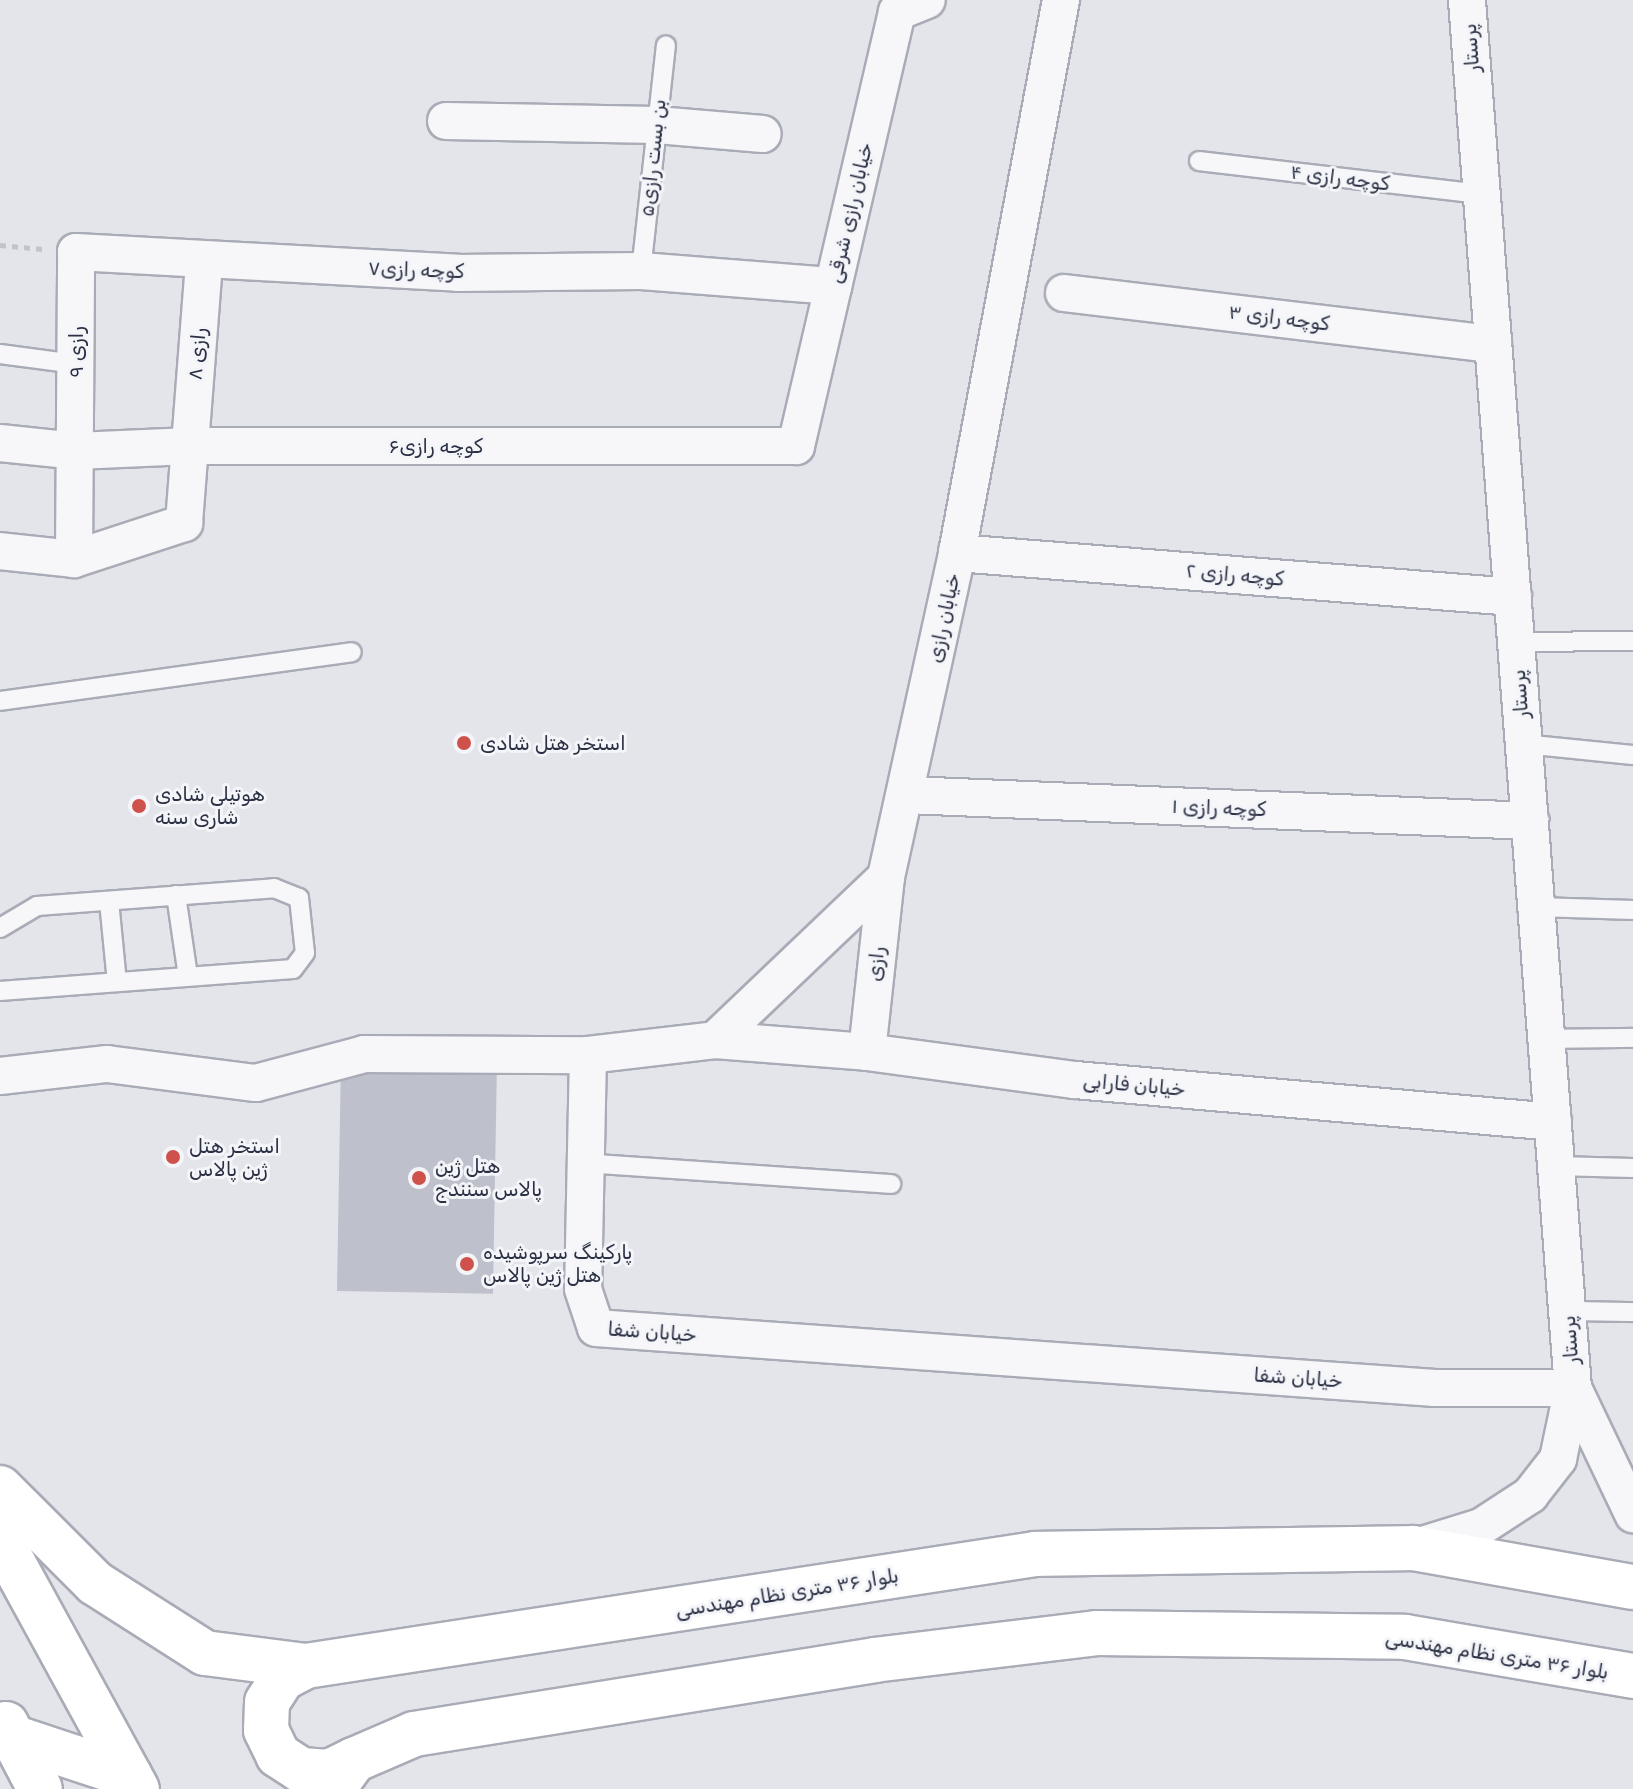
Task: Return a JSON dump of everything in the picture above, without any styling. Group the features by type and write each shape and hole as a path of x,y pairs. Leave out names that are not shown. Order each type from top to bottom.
{"main road":[{"name":"بلوار ۳۶ متری نظام مهندسی","path":"0,1488 95,1583 205,1653 306,1666 1035,1554 1413,1548 1633,1587"},
{"path":"0,1539 134,1782"},
{"name":"بلوار ۳۶ متری نظام مهندسی","path":"306,1666 282,1679 274,1690 267,1702 266,1730 278,1755 301,1770 343,1774 414,1734 488,1719 874,1660 1096,1633 1405,1637 1633,1676"},
{"path":"6,1724 134,1782"},
{"path":"6,1724 40,1789"}],"street":[{"name":"خیابان رازی شرقی","path":"796,446 897,12 927,0"},
{"name":"خیابان رازی","path":"886,877 907,795 957,553 1061,0"},
{"name":"پرستار","path":"1467,0 1573,1388"},
{"path":"446,121 657,125 763,134"},
{"name":"کوچه رازی۷","path":"76,252 458,273 641,271 833,286"},
{"name":"رازی ۹","path":"74,559 76,252"},
{"name":"رازی ۸","path":"74,559 184,523 204,261"},
{"name":"کوچه رازی ۳","path":"1064,293 1493,344"},
{"name":"کوچه رازی۶","path":"0,443 76,451 190,446 796,446"},
{"path":"0,551 74,559"},
{"name":"کوچه رازی ۲","path":"957,553 1513,597"},
{"name":"کوچه رازی ۱","path":"907,795 1530,821"},
{"path":"0,1076 107,1064 256,1083 364,1054 588,1055 715,1040 886,877"},
{"name":"رازی","path":"867,1052 886,877"},
{"name":"خیابان فارابی","path":"715,1040 867,1052 1075,1080 1553,1122"},
{"name":"خیابان شفا","path":"588,1055 583,1163 583,1289 596,1328 1435,1388 1573,1388"},
{"path":"1573,1388 1633,1514"},
{"path":"1413,1548 1481,1527 1530,1495 1558,1459 1573,1388"}],"lane":[{"name":"بن بست رازی۵","path":"641,271 666,45"},
{"name":"کوچه رازی ۴","path":"1199,161 1482,194"},
{"path":"0,354 76,364"},
{"path":"1516,642 1633,641"},
{"path":"0,701 352,652"},
{"path":"1524,744 1633,755"},
{"path":"0,928 27,908 274,888 299,898 302,962 293,969 0,991"},
{"path":"176,895 188,976"},
{"path":"109,901 117,982"},
{"path":"1537,907 1633,910"},
{"path":"1547,1039 1633,1038"},
{"path":"583,1163 891,1184"},
{"path":"1556,1166 1633,1168"},
{"path":"1568,1311 1633,1312"}],"path":[{"path":"0,245 76,252"}],"building":[{"name":"هتل ژین پالاس سنندج","path":"341,1060 497,1063 493,1294 337,1291"}],"place":[{"name":"استخر هتل شادی","path":"464,743"},
{"name":"هوتیلی شادی شاری سنه","path":"139,806"},
{"name":"استخر هتل ژین پالاس","path":"173,1157"},
{"name":"هتل ژین پالاس سنندج","path":"419,1178"},
{"name":"پارکینگ سرپوشیده هتل ژین پالاس","path":"467,1264"}]}
